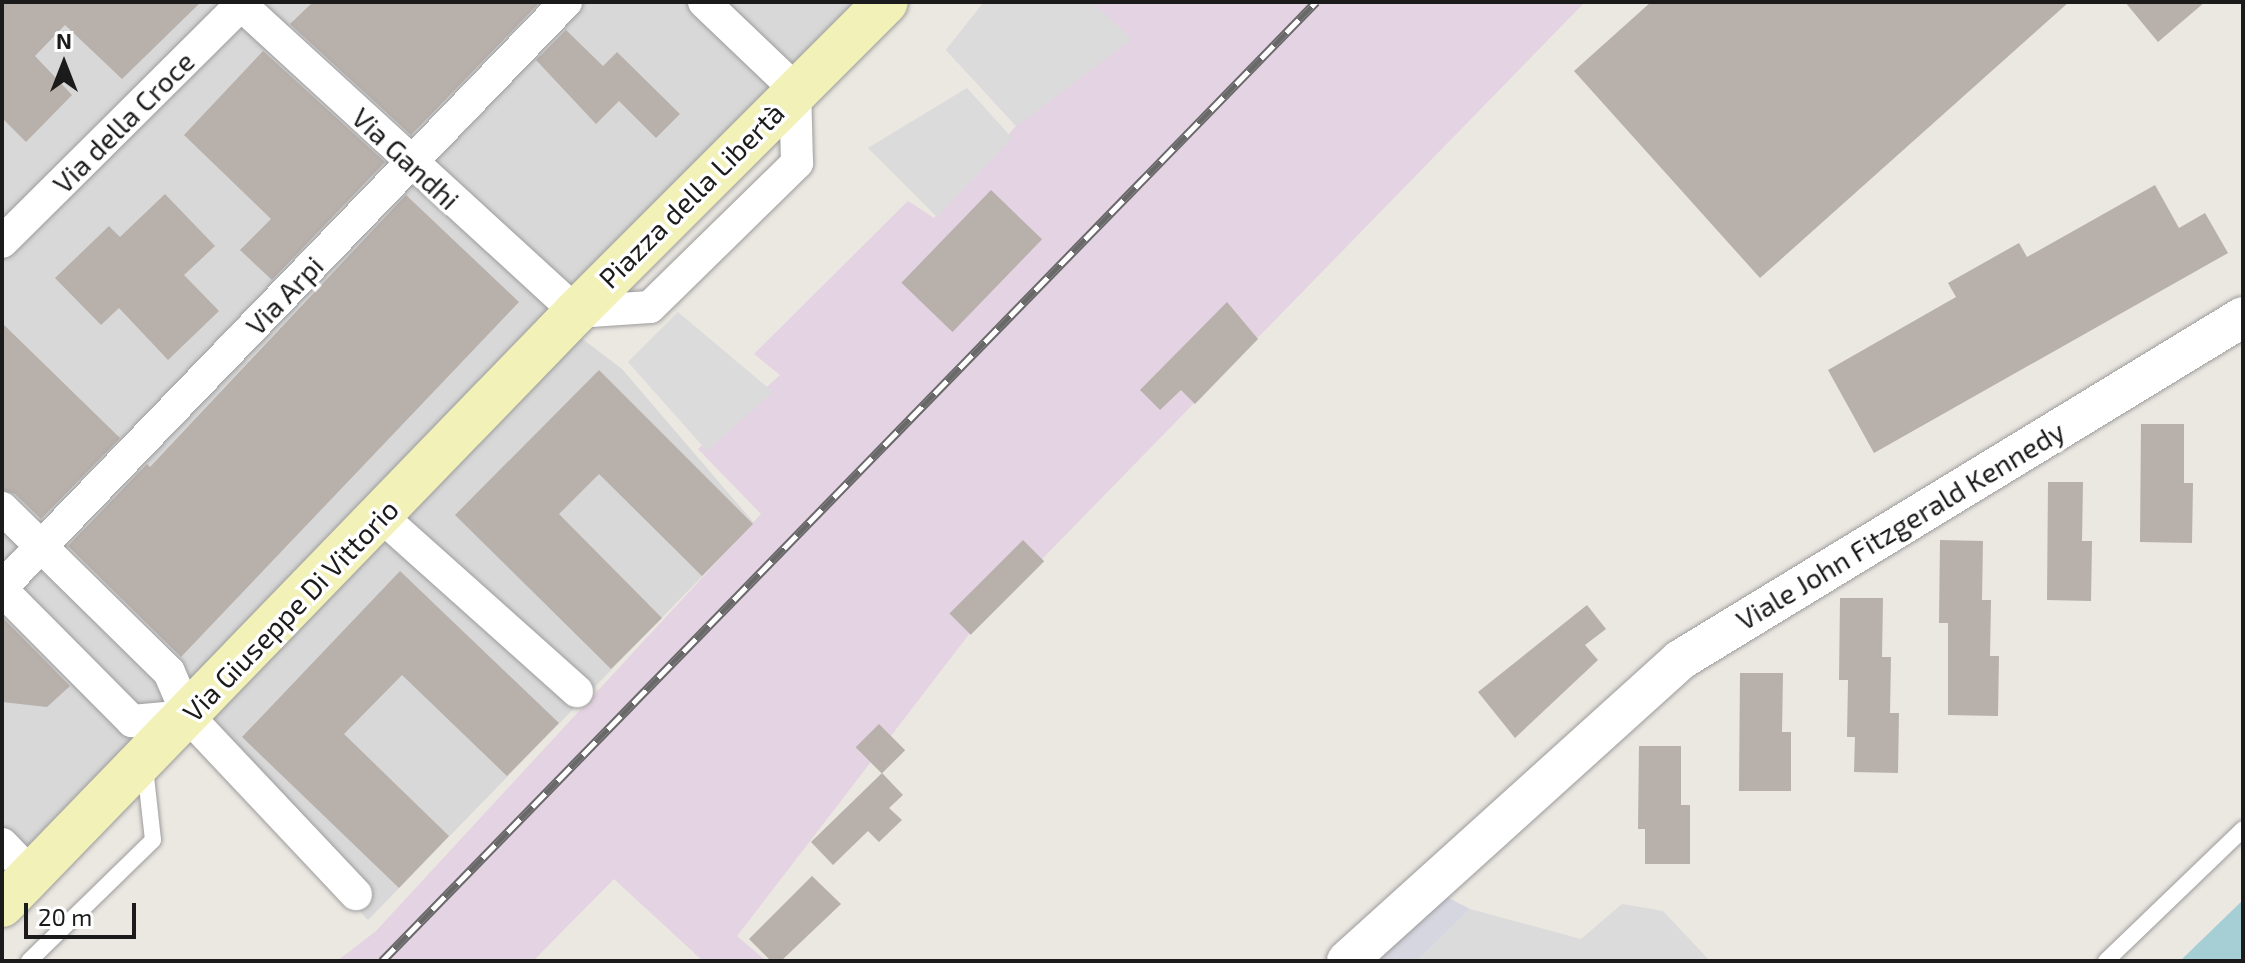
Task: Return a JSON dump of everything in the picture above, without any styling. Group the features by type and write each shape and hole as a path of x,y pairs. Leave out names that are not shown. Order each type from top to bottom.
{"main road":[{"name":"Piazza della Libertà","path":"576,312 795,89 886,2"},
{"name":"Via Giuseppe Di Vittorio","path":"2,905 144,762 576,312"}],"street":[{"name":"Via Arpi","path":"2,588 566,2"},
{"path":"704,2 795,89"},
{"name":"Via Gandhi","path":"241,3 576,312"},
{"name":"Via della Croce","path":"2,242 241,3"},
{"name":"Viale John Fitzgerald Kennedy","path":"1347,961 1573,753 1680,660 2243,317"},
{"path":"2,508 169,672 188,716 356,894"},
{"path":"381,516 577,691"},
{"path":"2,588 132,721 188,716"},
{"path":"2,844 32,875"}],"lane":[{"path":"29,961 153,840 144,762"},
{"path":"2106,961 2243,829"}],"shaded area":[{"path":"2,2 902,2 576,334 622,369 754,523 368,920 192,728 2,912"},
{"path":"984,2 1585,2 970,633 737,936 766,961 703,961 614,879 533,961 337,961 376,931 761,514 698,449 780,375 754,354 908,201 934,218 1016,126 946,50"},
{"path":"984,2 1092,2 1132,39 1017,126 946,50"},
{"path":"967,88 1012,138 937,217 868,148"},
{"path":"678,312 773,392 707,451 628,362"},
{"path":"1445,896 1470,909 1417,961 1378,961"},
{"path":"1622,904 1663,911 1710,961 1417,961 1470,909 1581,939"}],"water":[{"path":"2243,900 2243,961 2180,961"}],"building":[{"path":"2,2 201,2 122,79 65,25 35,56 72,95 26,142 2,118"},
{"path":"313,2 540,2 411,135 290,24"},
{"path":"1651,2 2069,2 1760,278 1574,71"},
{"path":"2125,2 2205,2 2158,42"},
{"path":"566,30 603,66 617,52 680,114 656,138 619,101 596,124 536,60"},
{"path":"263,51 385,162 272,280 240,250 271,219 184,135"},
{"path":"2155,185 2179,228 2205,213 2228,253 1874,453 1828,370 1956,297 1948,283 2019,243 2027,257"},
{"path":"991,190 1042,239 952,332 901,283"},
{"path":"165,194 215,246 184,275 219,311 168,360 119,308 101,325 55,278 109,226 120,237"},
{"path":"406,195 519,302 181,657 68,546 147,464 150,467"},
{"path":"1227,302 1258,339 1195,404 1181,390 1160,410 1140,390"},
{"path":"2,323 120,438 41,519 15,494 2,490"},
{"path":"599,370 753,524 702,576 599,474 559,514 662,618 611,669 455,515"},
{"path":"2141,424 2184,424 2184,483 2193,483 2192,543 2140,542"},
{"path":"2048,482 2083,482 2082,541 2092,541 2091,601 2047,600"},
{"path":"1023,540 1044,561 971,635 949,614"},
{"path":"1940,540 1983,541 1982,600 1991,600 1990,656 1999,656 1998,716 1948,715 1948,623 1939,623"},
{"path":"400,571 559,723 507,776 402,675 344,734 449,836 399,888 242,737"},
{"path":"1840,598 1883,598 1882,657 1891,657 1890,713 1899,713 1898,773 1854,772 1855,737 1847,737 1848,680 1839,680"},
{"path":"1587,605 1606,629 1585,645 1598,660 1515,738 1478,692"},
{"path":"2,617 70,686 47,707 2,702"},
{"path":"1740,673 1783,673 1782,732 1791,732 1791,791 1739,791"},
{"path":"879,724 905,750 882,773 856,747"},
{"path":"1639,746 1681,746 1681,805 1690,805 1690,864 1645,864 1645,829 1638,829"},
{"path":"882,773 903,795 889,808 902,820 879,842 868,831 833,865 811,842"},
{"path":"812,876 841,904 781,961 771,961 749,939"}],"railway":[{"path":"382,961 1316,2"}]}
